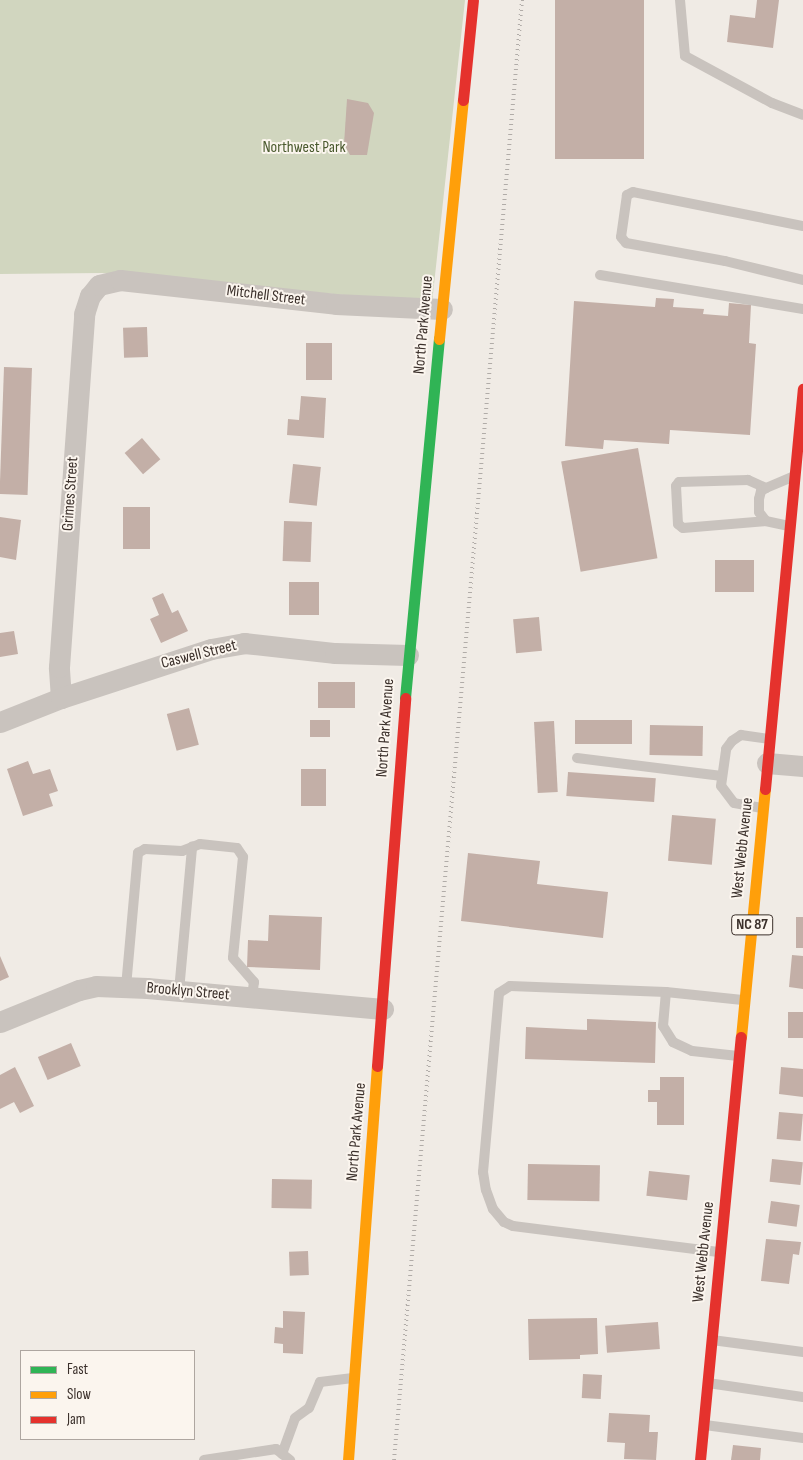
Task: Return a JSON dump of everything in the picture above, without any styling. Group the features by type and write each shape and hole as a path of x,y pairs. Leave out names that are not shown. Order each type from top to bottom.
{"main road":[{"name":"North Park Avenue","path":"348,1460 408,655 414,613 473,0"},
{"name":"West Webb Avenue","path":"700,1460 803,389"}],"street":[{"name":"Mitchell Street","path":"94,292 105,282 120,280 336,304 442,309"},
{"name":"Grimes Street","path":"61,698 59,667 84,314 94,292"},
{"name":"Caswell Street","path":"0,722 61,698 187,655 244,643 335,653 408,655"},
{"path":"767,763 803,766"},
{"name":"Brooklyn Street","path":"0,1022 79,990 96,986 179,991 383,1009"}],"lane":[{"path":"680,0 685,56 772,103 803,116"},
{"path":"803,226 633,192 627,195 622,237 626,243 725,261 803,280"},
{"path":"600,275 803,310"},
{"path":"766,521 759,512 760,494 766,488 777,485 795,475"},
{"path":"766,488 748,480 679,482 676,486 678,524 683,528 766,521 790,526"},
{"path":"763,808 734,803 721,786 722,776 726,749 732,741 741,735 770,739"},
{"path":"577,758 722,776"},
{"path":"126,987 138,853 145,849 182,851 200,844 236,848 243,858 233,958 254,982 252,997"},
{"path":"179,991 192,846"},
{"path":"720,1252 513,1226 504,1222 493,1209 486,1190 483,1172 499,992 510,986 666,992 744,1000"},
{"path":"666,992 663,1026 672,1042 692,1051 739,1056"},
{"path":"711,1340 803,1352"},
{"path":"204,1460 276,1449 286,1457 295,1418 309,1408 320,1382 354,1378"},
{"path":"707,1382 803,1397"},
{"path":"703,1425 803,1438"}],"green space":[{"name":"Northwest Park","path":"0,0 465,0 432,303 102,273 0,274"}],"building":[{"path":"555,0 644,0 644,159 555,159"},
{"path":"757,0 779,0 773,48 727,42 730,15 755,18"},
{"path":"347,99 368,103 374,113 367,155 350,155 344,144"},
{"path":"656,298 674,299 673,307 704,309 703,314 728,316 729,303 751,305 749,343 756,344 750,435 670,430 669,444 604,440 603,449 565,446 574,301 655,307"},
{"path":"147,327 148,357 124,358 123,328"},
{"path":"306,343 332,343 332,380 306,380"},
{"path":"4,367 32,368 28,495 0,494"},
{"path":"301,396 326,398 324,438 287,435 288,419 299,420"},
{"path":"142,438 160,459 143,474 125,453"},
{"path":"638,448 657,558 581,572 561,462"},
{"path":"293,464 321,467 317,506 289,503"},
{"path":"123,507 150,507 150,549 123,549"},
{"path":"0,517 21,520 16,560 0,557"},
{"path":"284,521 312,522 311,562 283,561"},
{"path":"715,560 754,560 754,592 715,592"},
{"path":"289,582 319,582 319,615 289,615"},
{"path":"163,593 172,613 178,610 188,631 161,643 150,619 159,615 152,598"},
{"path":"539,617 542,651 516,653 513,619"},
{"path":"14,631 18,654 0,657 0,633"},
{"path":"318,682 355,682 355,708 318,708"},
{"path":"189,708 199,745 177,751 167,714"},
{"path":"310,720 330,720 330,737 310,737"},
{"path":"575,720 632,720 632,744 575,744"},
{"path":"554,721 558,792 538,793 534,722"},
{"path":"650,725 703,726 702,756 649,755"},
{"path":"28,761 33,774 50,769 58,791 49,794 53,806 23,816 7,769"},
{"path":"301,769 326,769 326,806 301,806"},
{"path":"568,772 656,778 654,802 566,796"},
{"path":"672,815 716,819 712,865 668,861"},
{"path":"468,853 540,861 537,884 608,892 603,938 461,921"},
{"path":"269,915 322,917 320,970 247,967 248,940 268,941"},
{"path":"796,917 803,917 803,948 796,948"},
{"path":"792,955 803,956 803,989 789,987"},
{"path":"0,956 9,977 0,981"},
{"path":"788,1012 803,1012 803,1038 788,1038"},
{"path":"587,1019 656,1022 655,1063 525,1059 526,1027 587,1030"},
{"path":"71,1043 81,1066 48,1080 38,1057"},
{"path":"15,1067 34,1106 20,1113 14,1102 0,1109 0,1075"},
{"path":"781,1067 803,1069 803,1097 779,1094"},
{"path":"660,1077 684,1077 684,1125 657,1125 657,1102 648,1102 648,1090 660,1090"},
{"path":"779,1112 803,1114 801,1141 777,1139"},
{"path":"772,1159 803,1162 800,1185 770,1182"},
{"path":"528,1164 600,1165 599,1201 527,1200"},
{"path":"649,1171 690,1175 687,1200 646,1196"},
{"path":"272,1179 312,1180 311,1209 271,1208"},
{"path":"771,1201 800,1205 797,1227 768,1223"},
{"path":"766,1239 801,1242 799,1255 793,1254 789,1284 761,1281"},
{"path":"308,1251 309,1275 290,1276 289,1252"},
{"path":"283,1311 305,1312 303,1354 283,1353 283,1344 274,1343 275,1327 283,1328"},
{"path":"597,1318 598,1354 580,1355 580,1359 529,1360 528,1319"},
{"path":"658,1322 660,1349 607,1353 605,1326"},
{"path":"583,1374 602,1375 601,1399 582,1398"},
{"path":"609,1413 650,1415 649,1432 658,1432 656,1460 624,1459 625,1443 607,1442"},
{"path":"733,1445 761,1448 760,1460 731,1460"}],"railway":[{"path":"394,1460 522,0"}],"traffic: fast":[{"path":"405,698 439,339"}],"traffic: slow":[{"path":"439,339 463,100"},
{"path":"741,1037 765,789"},
{"path":"348,1460 377,1066"}],"traffic: jam":[{"path":"463,100 473,0"},
{"path":"765,789 803,389"},
{"path":"377,1066 405,698"},
{"path":"700,1460 741,1037"}]}
